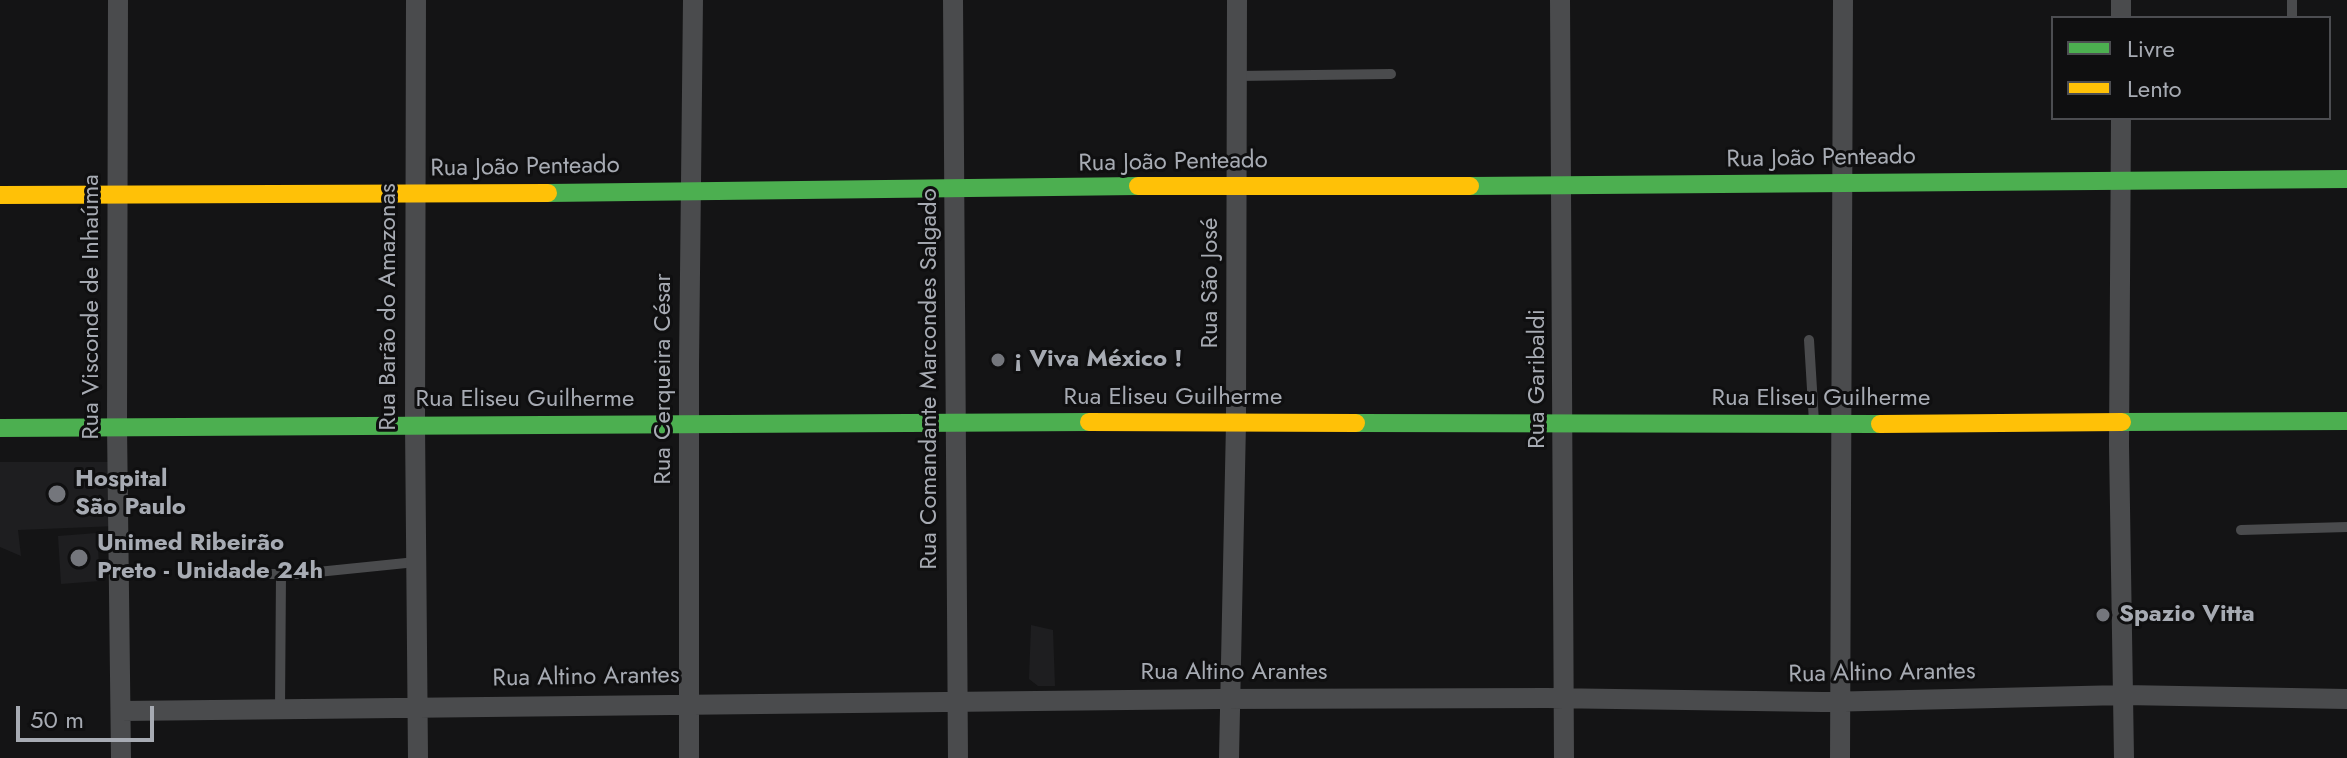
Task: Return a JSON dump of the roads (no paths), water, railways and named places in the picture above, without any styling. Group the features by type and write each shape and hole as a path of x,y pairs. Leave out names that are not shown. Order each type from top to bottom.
{"street":[{"name":"Rua Visconde de Inhaúma","path":"118,0 117,426 121,758"},
{"name":"Rua Barão do Amazonas","path":"416,0 418,758"},
{"name":"Rua Cerqueira César","path":"689,758 693,0"},
{"name":"Rua Comandante Marcondes Salgado","path":"953,0 958,758"},
{"name":"Rua São José","path":"1229,758 1236,423 1237,0"},
{"name":"Rua Garibaldi","path":"1560,0 1564,758"},
{"path":"1840,758 1843,0"},
{"path":"2121,120 2119,422 2124,758"},
{"name":"Rua João Penteado","path":"0,195 1238,185 1563,187 2347,179"},
{"name":"Rua Eliseu Guilherme","path":"0,428 957,422 1841,424 2347,421"},
{"name":"Rua Altino Arantes","path":"121,711 1229,699 1840,701 2124,695 2347,699"}],"lane":[{"path":"1237,76 1391,74"},
{"path":"1809,340 1814,424"},
{"path":"2241,530 2347,527"},
{"path":"253,574 416,562"},
{"path":"280,708 281,574"}],"place":[{"name":"¡ Viva México !","path":"998,360"},
{"name":"Hospital São Paulo","path":"57,494"},
{"name":"Unimed Ribeirão Preto - Unidade 24h","path":"79,558"},
{"name":"Spazio Vitta","path":"2103,615"}]}
